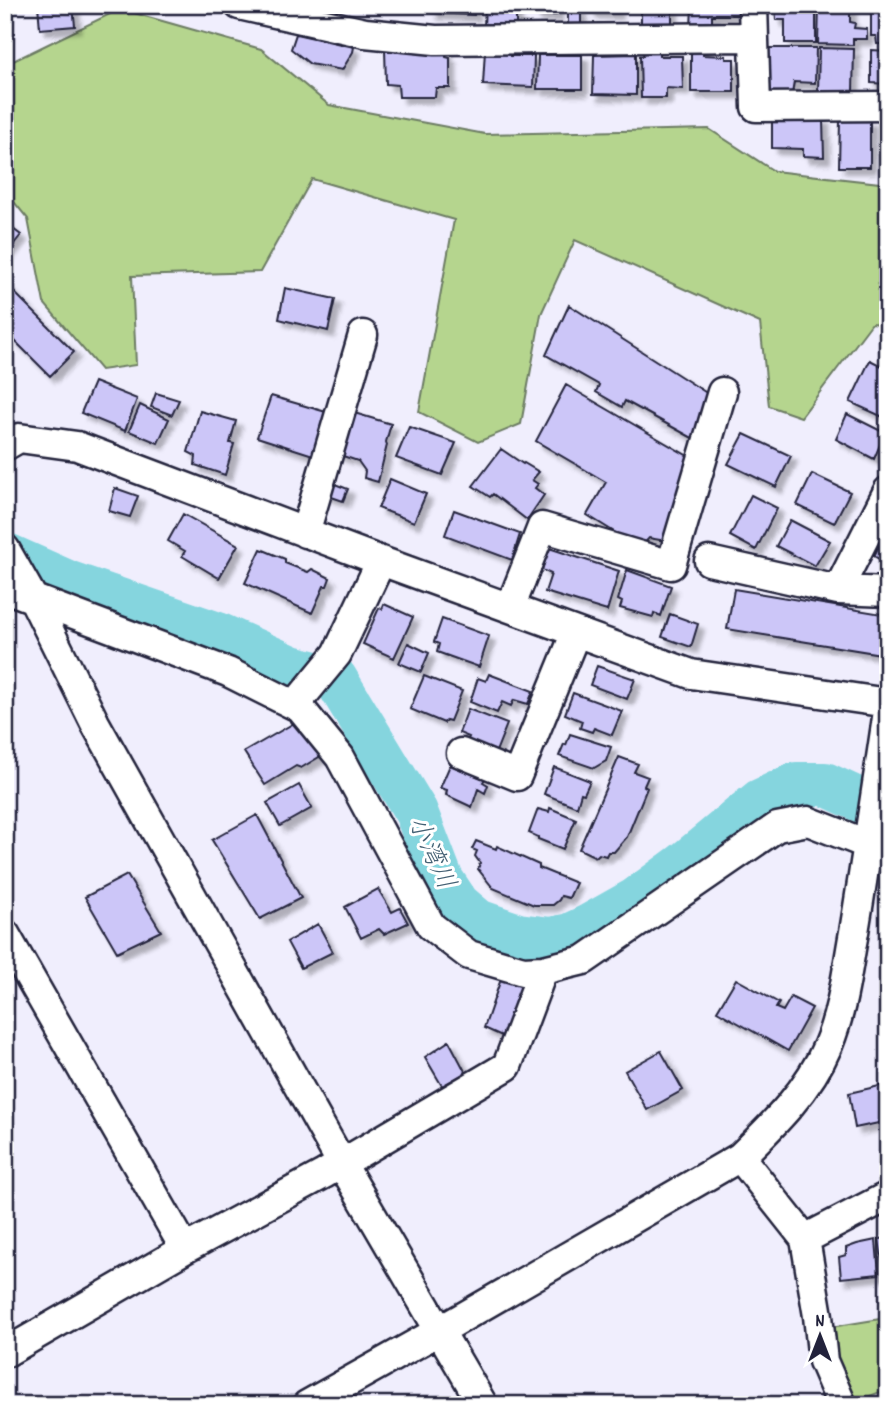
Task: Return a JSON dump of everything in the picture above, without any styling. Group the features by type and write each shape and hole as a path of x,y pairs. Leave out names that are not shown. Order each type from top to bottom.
{"street":[{"path":"239,5 365,33 435,40 753,37"},
{"path":"753,5 756,107 888,106"},
{"path":"305,533 363,335"},
{"path":"510,608 542,527 671,565 722,392"},
{"path":"5,446 19,438 77,446 305,533 691,674 888,703"},
{"path":"838,590 888,491"},
{"path":"5,550 22,591 95,723 342,1164 483,1405"},
{"path":"295,705 337,654 381,561"},
{"path":"709,561 838,590 888,592"},
{"path":"22,591 228,671 300,708 340,757 431,926 469,955 523,971 543,970 584,960 777,827 808,821 875,848"},
{"path":"461,753 517,776 576,632"},
{"path":"307,1405 740,1157 775,1123 804,1088 827,1047 840,1010 875,848 877,781 888,712"},
{"path":"5,934 185,1249"},
{"path":"5,1353 185,1249 342,1164 507,1066 543,970"},
{"path":"740,1157 805,1239 823,1361 842,1405"},
{"path":"805,1239 888,1196"}],"green space":[{"path":"120,9 261,49 329,105 485,134 709,129 774,171 888,184 888,325 872,323 801,417 769,406 760,323 575,240 541,314 521,424 478,442 419,412 454,220 312,179 260,272 132,276 136,365 101,370 44,303 28,219 5,191 5,65"},
{"path":"888,1313 888,1389 852,1403 833,1360 831,1327 880,1319"}],"building":[{"path":"38,5 73,5 75,26 40,29"},
{"path":"432,5 474,5 474,15 432,13"},
{"path":"485,5 516,5 516,27 484,27"},
{"path":"535,5 557,5 556,15 535,15"},
{"path":"591,5 617,5 617,13 590,12"},
{"path":"641,5 672,5 672,30 641,30"},
{"path":"692,5 739,5 739,15 712,15 712,22 719,24 691,28"},
{"path":"775,5 816,5 816,43 785,43 785,20 776,20"},
{"path":"819,5 850,5 850,22 855,23 854,28 867,29 867,39 853,39 853,45 818,44"},
{"path":"871,5 888,5 888,44 877,44 876,36 871,36"},
{"path":"568,9 581,9 581,29 568,29"},
{"path":"296,34 354,47 353,52 342,70 310,64 291,49"},
{"path":"769,48 816,48 815,83 794,82 792,94 769,93"},
{"path":"819,48 854,49 853,92 818,92"},
{"path":"385,49 446,50 446,57 450,58 450,88 436,88 435,97 399,97 398,85 386,84"},
{"path":"485,50 510,50 510,56 534,56 533,87 483,85"},
{"path":"871,50 888,51 888,84 871,83"},
{"path":"644,51 659,51 659,56 682,56 683,89 666,88 666,98 641,98 640,56 643,56"},
{"path":"691,51 703,51 703,55 734,59 734,92 691,92"},
{"path":"636,54 636,95 593,94 594,55"},
{"path":"538,55 582,55 582,89 537,89"},
{"path":"772,119 823,119 824,157 803,156 803,149 772,148"},
{"path":"840,120 870,120 870,167 839,167"},
{"path":"5,223 21,235 5,255"},
{"path":"5,283 74,352 50,376 5,331"},
{"path":"285,288 335,299 328,331 279,319"},
{"path":"569,305 716,399 696,440 625,401 622,407 596,392 599,385 546,355"},
{"path":"870,360 888,369 888,408 883,417 850,402"},
{"path":"94,382 137,399 125,431 81,413"},
{"path":"566,385 693,459 666,541 649,538 640,548 587,515 606,482 536,441"},
{"path":"156,393 179,400 172,415 151,407"},
{"path":"271,396 326,412 313,455 257,437"},
{"path":"140,405 169,419 158,443 129,431"},
{"path":"200,411 236,421 230,443 234,444 225,475 195,465 196,456 188,452"},
{"path":"351,412 391,424 378,482 364,478 365,471 358,461 337,454"},
{"path":"847,414 885,433 874,459 836,439"},
{"path":"409,427 456,443 442,475 396,458"},
{"path":"744,434 791,456 776,487 728,464"},
{"path":"501,449 539,472 532,480 538,484 535,488 544,495 527,520 493,494 490,497 473,486"},
{"path":"812,474 850,492 834,523 797,505"},
{"path":"390,479 426,494 414,522 378,508"},
{"path":"327,481 348,489 343,501 323,494"},
{"path":"115,488 138,496 130,517 109,511"},
{"path":"751,495 777,508 756,550 730,536"},
{"path":"454,510 520,534 512,560 445,535"},
{"path":"183,514 238,545 219,578 182,556 185,551 168,541"},
{"path":"790,520 830,541 815,566 776,546"},
{"path":"888,531 888,564 874,556"},
{"path":"549,548 619,571 607,611 545,592 551,574 542,570"},
{"path":"261,549 285,559 285,563 308,572 312,569 330,578 312,613 245,583"},
{"path":"627,570 671,586 661,616 654,613 653,617 620,608 622,602 618,600"},
{"path":"734,589 888,615 881,654 727,629"},
{"path":"384,604 413,617 394,658 363,644 379,608 382,609"},
{"path":"670,614 698,624 691,647 662,637"},
{"path":"442,619 489,636 479,667 437,652 439,644 434,642"},
{"path":"408,643 429,653 421,672 399,663"},
{"path":"597,666 635,679 627,699 590,685"},
{"path":"489,674 533,691 528,704 514,700 511,706 502,702 497,713 470,702 478,678 486,681"},
{"path":"424,676 462,691 450,721 446,720 444,723 410,709"},
{"path":"573,693 622,711 612,735 594,728 592,732 580,728 582,721 565,714"},
{"path":"468,709 507,724 495,754 466,743 469,737 459,733"},
{"path":"296,722 324,754 301,768 296,766 265,785 244,752"},
{"path":"570,734 611,747 606,761 594,768 559,756"},
{"path":"619,757 638,764 634,772 648,777 644,786 647,788 627,837 614,852 596,857 579,849"},
{"path":"450,765 485,779 483,782 488,785 485,793 478,789 472,807 446,795 447,790 440,788"},
{"path":"554,767 590,781 584,794 581,793 577,807 544,794"},
{"path":"299,785 312,808 280,826 267,803"},
{"path":"550,808 576,819 563,849 529,833 538,809 549,812"},
{"path":"257,815 301,898 260,919 212,840"},
{"path":"476,841 496,849 497,846 539,865 539,868 576,883 569,898 561,896 553,905 534,905 493,888 478,869 480,863 475,856 477,851 472,849"},
{"path":"127,875 161,931 117,952 85,897"},
{"path":"378,889 392,912 400,908 408,923 384,934 379,929 361,938 345,907"},
{"path":"318,924 333,952 301,968 287,942"},
{"path":"501,979 524,983 511,1040 484,1028"},
{"path":"736,979 779,1003 776,1008 783,1011 791,997 812,1008 788,1051 717,1011"},
{"path":"449,1041 466,1073 442,1086 425,1057"},
{"path":"661,1051 683,1090 647,1110 625,1071"},
{"path":"888,1084 888,1121 855,1128 849,1093"},
{"path":"888,1238 888,1273 884,1274 879,1239"},
{"path":"876,1240 879,1274 841,1278 839,1257 846,1255 846,1248"}],"waterway":[{"name":"小湾川","path":"5,554 70,583 218,634 292,667 335,678 416,812 442,880 458,904 478,921 518,935 551,939 570,935 589,926 635,900 684,864 760,801 796,784 825,784 864,802 888,818"}]}
